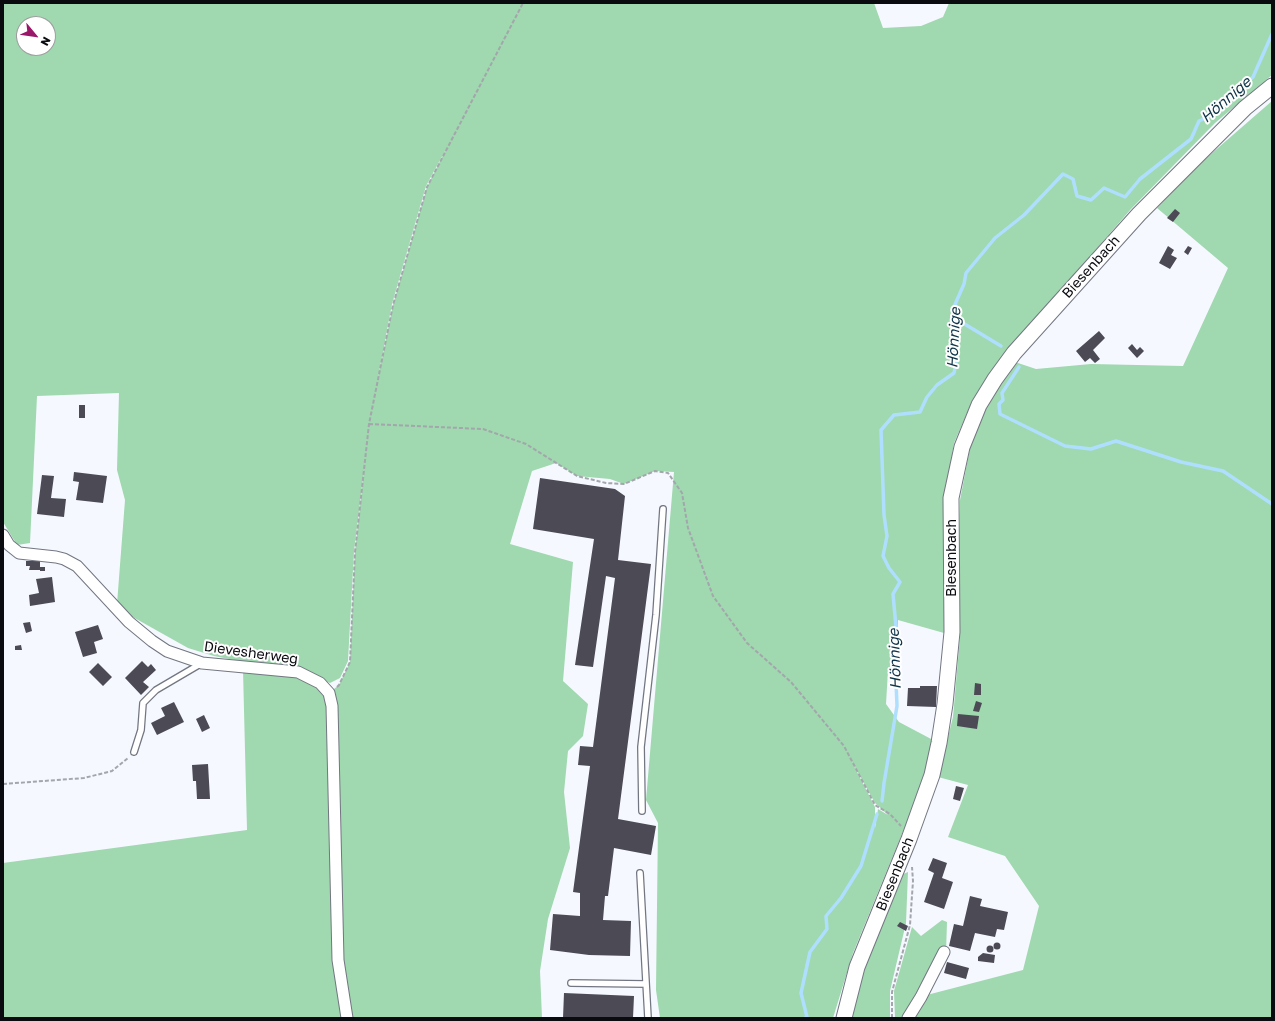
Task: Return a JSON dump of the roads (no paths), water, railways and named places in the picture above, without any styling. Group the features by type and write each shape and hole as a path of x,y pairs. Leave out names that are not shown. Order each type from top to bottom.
{"main road":[{"name":"Biesenbach","path":"844,1018 857,967 909,839 932,775 944,710 952,632 951,498 955,473 962,447 969,426 979,404 994,379 1014,353 1139,214 1245,108 1272,86"}],"street":[{"name":"Dievesherweg","path":"3,535 9,545 19,553 56,557 71,562 85,574 129,622 167,651 202,663 298,672 320,683 330,693 332,706 338,960 347,1018"},
{"path":"908,1018 921,997 944,952"}],"lane":[{"path":"642,811 641,747 656,615 663,509"},
{"path":"134,752 141,730 143,703 156,690 202,663"},
{"path":"640,874 648,1018"},
{"path":"571,983 646,984"}],"waterway":[{"name":"Hönnige","path":"882,801 897,706 895,658 896,627 893,594 900,582 889,568 883,556 887,536 884,515 881,430 894,415 920,412 927,397 937,385 954,373 958,352 958,320 953,309 964,284 966,273 995,238 1024,215 1063,174 1073,179 1077,196 1091,200 1104,188 1125,197 1140,179 1191,139 1199,121 1208,117 1253,77 1272,34"},
{"path":"958,320 1001,346"},
{"path":"1019,367 1002,393 1003,400 999,404 1000,414 1065,446 1091,449 1116,441 1181,462 1223,471 1272,504"},
{"name":"Hönnige","path":"805,1018 807,1017 801,993 810,952 827,929 826,916 841,898 861,866 877,814"}]}
